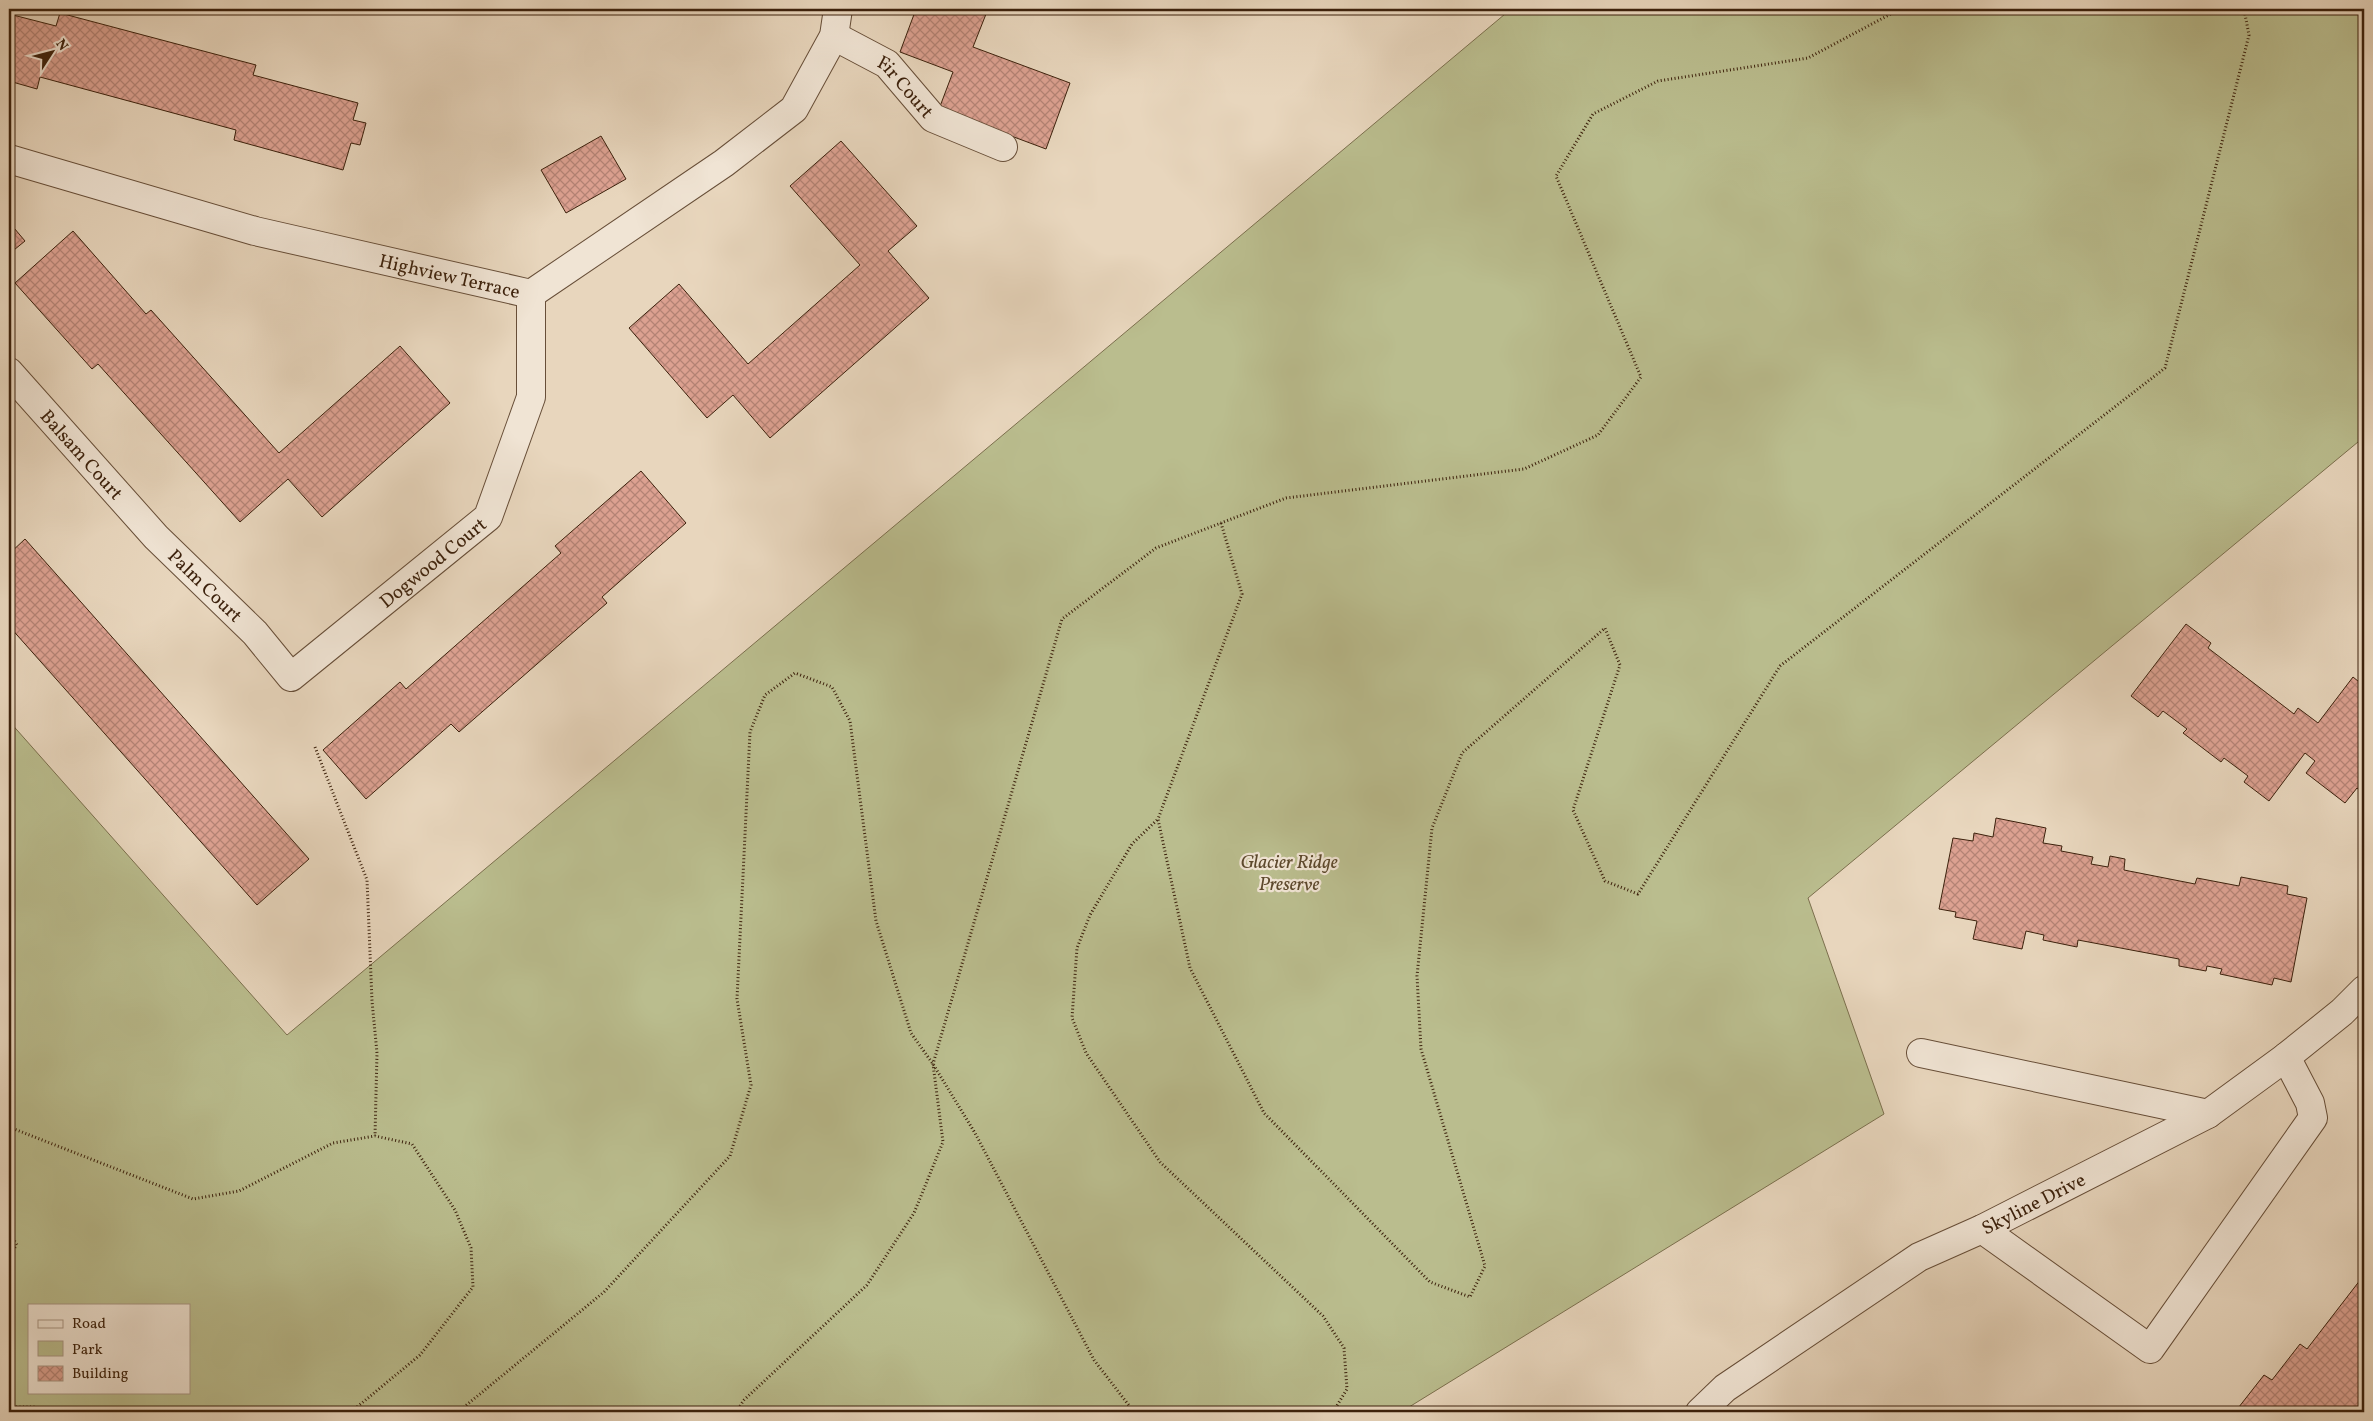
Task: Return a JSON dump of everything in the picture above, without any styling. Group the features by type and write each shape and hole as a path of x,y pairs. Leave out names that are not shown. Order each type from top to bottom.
{"street":[{"name":"Highview Terrace","path":"9,160 255,231 532,294 724,163 794,109 834,36 838,9"},
{"name":"Fir Court","path":"834,36 887,64 933,118 1003,147"},
{"name":"Dogwood Court","path":"291,677 488,517 531,397 532,294"},
{"name":"Balsam Court","path":"9,372 156,537"},
{"name":"Palm Court","path":"156,537 255,633 291,677"},
{"name":"Skyline Drive","path":"1700,1412 1725,1388 1920,1256 1982,1229 2208,1114 2286,1057 2342,1012 2364,990"},
{"path":"1921,1053 2208,1114"},
{"path":"1982,1229 2150,1349 2313,1118 2310,1103 2286,1057"}],"path":[{"path":"736,1412 744,1400 867,1285 914,1213 943,1142 934,1064 1062,619 1156,548 1286,498 1524,469 1598,435 1641,378 1556,176 1593,114 1658,81 1808,58 1900,9"},
{"path":"1158,819 1190,968 1264,1113 1430,1282 1470,1297 1485,1266 1421,1049 1417,976 1432,828 1462,753 1605,628 1620,665 1573,810 1604,881 1638,894 1780,666 2164,368 2249,35 2244,9"},
{"path":"1221,523 1242,594 1158,819 1132,844 1090,915 1077,948 1072,1018 1086,1053 1160,1162 1323,1316 1344,1348 1348,1388 1332,1412"},
{"path":"458,1412 604,1292 730,1156 751,1085 737,999 750,732 765,695 795,673 832,687 850,721 876,921 911,1033 934,1064 975,1133 1094,1360 1134,1412"},
{"path":"315,747 367,880 372,1001 377,1053 375,1136"},
{"path":"9,1127 193,1198 239,1191 333,1143 375,1136 412,1144 455,1210 470,1248 473,1288 420,1355 351,1412"},
{"path":"9,1232 16,1245 9,1254"},
{"path":"9,1407 35,1407 54,1412"}],"green space":[{"name":"Glacier Ridge Preserve","path":"1511,9 2364,9 2364,437 1808,898 1884,1114 1401,1412 900,1412 896,1410 893,1412 9,1412 9,721 287,1035"}],"building":[{"path":"916,9 988,9 973,47 1070,83 1046,149 939,109 953,72 900,52"},
{"path":"60,13 256,65 253,75 358,103 353,120 366,123 360,145 351,143 343,170 234,140 236,130 40,77 37,89 9,81 9,14 56,26"},
{"path":"601,136 626,179 566,213 541,170"},
{"path":"841,141 917,226 888,251 929,298 770,438 733,395 707,418 629,328 679,284 748,364 860,265 790,186"},
{"path":"9,222 25,241 9,254"},
{"path":"73,231 146,314 151,310 279,453 400,346 450,403 322,517 288,479 240,522 98,364 92,369 15,283"},
{"path":"641,471 686,523 602,597 607,603 459,732 451,724 366,799 323,750 400,682 406,689 561,553 555,546"},
{"path":"25,539 309,859 257,905 9,626 9,554"},
{"path":"2186,624 2211,643 2208,648 2294,714 2298,708 2318,723 2353,677 2364,686 2364,793 2357,788 2345,803 2306,773 2315,761 2305,753 2269,801 2244,782 2248,776 2224,758 2221,762 2183,733 2187,729 2163,711 2158,717 2131,696"},
{"path":"1996,818 2046,828 2043,843 2062,846 2061,851 2093,857 2091,864 2108,867 2110,856 2125,859 2124,870 2195,884 2197,878 2239,886 2241,877 2288,886 2287,894 2307,898 2291,982 2274,978 2272,985 2220,974 2222,969 2207,966 2206,971 2179,966 2179,959 2078,940 2077,947 2043,940 2044,935 2026,931 2022,949 1973,939 1977,921 1955,917 1956,912 1939,909 1953,838 1973,841 1974,833 1993,837"},
{"path":"2364,1275 2364,1407 2360,1412 2235,1412 2264,1375 2272,1380 2300,1344 2307,1349"}]}
